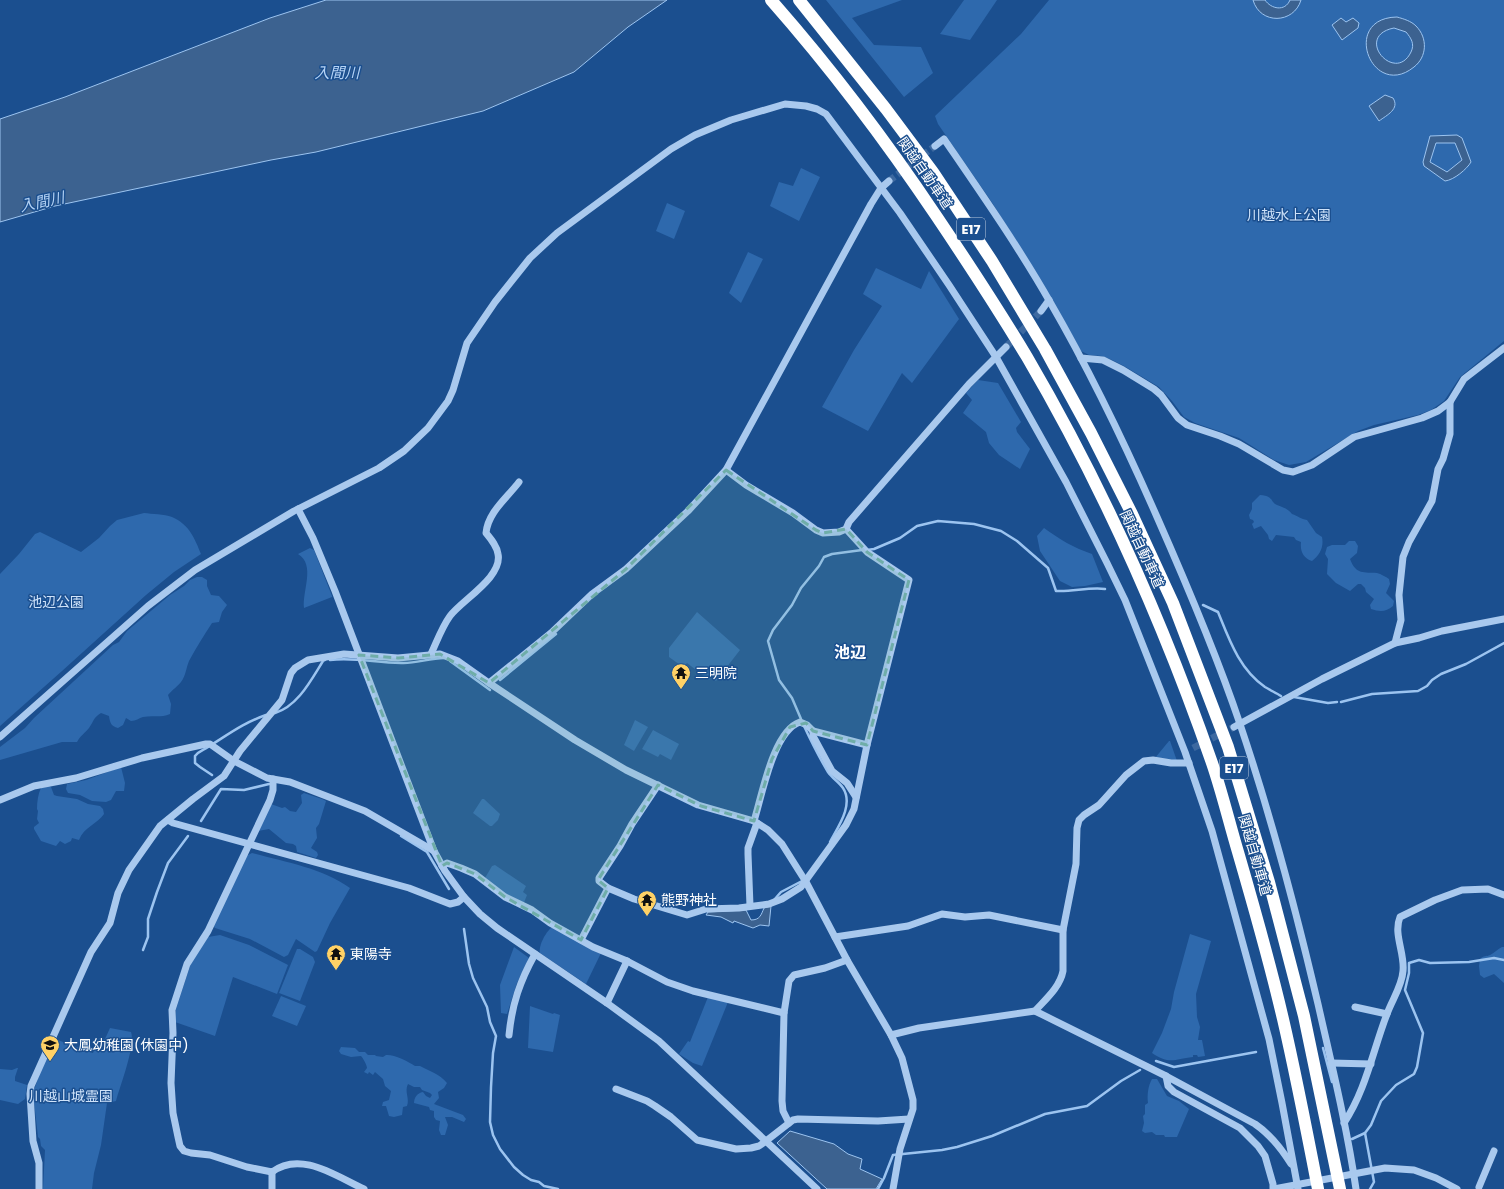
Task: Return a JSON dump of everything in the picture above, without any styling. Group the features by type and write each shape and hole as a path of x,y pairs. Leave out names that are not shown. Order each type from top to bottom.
{"highway":[{"name":"関越自動車道","path":"771,0 855,101 916,186 974,272 1028,359 1079,453 1114,522 1154,610 1213,766 1258,921 1283,1020 1318,1189"},
{"name":"関越自動車道","path":"800,0 933,172 992,261 1045,349 1091,433 1132,514 1173,603 1228,747 1269,882 1304,1016 1340,1189"}],"street":[{"path":"0,737 119,632 180,581 216,556 298,509 379,468 404,451 428,428 448,401 453,390 467,343 473,333 514,276 530,258 557,233 671,149 694,135 731,120 785,104 806,106 817,109 826,114 881,188 950,285 996,357 1043,440 1107,562 1125,600 1185,752 1212,831 1267,1032 1298,1189"},
{"path":"935,146 944,139 998,219 1049,300 1082,358 1137,473 1183,576 1221,672 1237,726 1266,807 1298,921 1344,1123 1356,1189"},
{"path":"489,683 551,633 592,594 626,569 688,511 726,470 871,204 881,188 889,182"},
{"path":"1041,311 1049,300"},
{"path":"726,470 746,485 793,513 816,530 824,533 839,532 846,529 849,522 968,384 1006,347"},
{"path":"1082,358 1103,360 1123,370 1158,392 1178,418 1187,425 1239,444 1283,470 1293,472 1312,465 1354,437 1422,418 1438,411 1450,402 1464,379 1504,348"},
{"path":"1395,643 1401,620 1399,595 1403,557 1408,542 1432,501 1438,469 1443,459 1450,434 1450,402"},
{"path":"431,654 440,632 450,616 460,605 483,586 494,571 499,555 494,544 486,533 486,528 499,506 519,482"},
{"path":"298,509 319,552 434,851 442,866 464,897 480,914 497,928 607,1003 659,1041 817,1189"},
{"path":"658,785 599,878 600,882 608,888 634,899 686,915 706,909 769,904 794,892 806,882 846,825 854,809 867,746 909,580 865,550 846,529"},
{"path":"1237,726 1322,679 1395,643 1501,618 1504,619"},
{"path":"40,1189 39,1163 33,1141 30,1094 31,1086 91,952 110,923 122,881 160,826 224,776 240,751 282,700 292,672 295,668 301,663 316,658 344,654 398,658 440,654 458,661 575,740 626,770 686,800 755,822 768,830 782,844 806,882 847,960 891,1035 902,1058 912,1095 913,1109 900,1149 893,1189"},
{"path":"750,906 749,847 772,759 785,732 790,727 800,722 807,724 813,732 812,736 827,764 837,776 847,783 856,797"},
{"path":"813,732 867,746"},
{"path":"0,800 40,784 76,778 156,754 206,744 211,745 234,761 267,778 290,782 365,811 434,851"},
{"path":"1185,752 1192,748"},
{"path":"1035,1011 1051,993 1062,976 1063,930 1076,864 1077,828 1081,817 1099,805 1126,775 1144,761 1152,760 1171,763 1189,763"},
{"path":"273,779 273,790 270,800 208,931 187,964 172,1010 173,1033 171,1083 173,1113 180,1146 184,1151 191,1154 210,1155 242,1166 272,1172 292,1164 324,1169 364,1189"},
{"path":"168,820 173,823 248,845 409,888 450,904 458,902 464,897"},
{"path":"442,866 447,863 475,874 505,897 532,910 581,940 680,988 729,999 784,1014"},
{"path":"581,940 608,888"},
{"path":"1344,1123 1353,1109 1371,1064 1387,1014 1402,979 1403,961 1397,928 1400,917 1435,900 1462,890 1488,889 1504,895"},
{"path":"835,937 908,926 942,914 965,917 989,915 1063,930"},
{"path":"509,1035 513,1004 525,973 535,954"},
{"path":"789,1123 783,1111 782,1101 784,1014 789,982 794,976 825,968 847,960"},
{"path":"607,1003 627,961"},
{"path":"1355,1007 1387,1014"},
{"path":"891,1035 919,1028 1035,1011 1166,1076 1255,1124 1279,1144 1294,1167"},
{"path":"1331,1063 1371,1064"},
{"path":"1166,1076 1168,1086 1174,1092 1240,1128 1249,1135 1265,1156 1276,1188 1385,1168 1414,1170 1436,1178 1457,1189"},
{"path":"616,1089 640,1098 655,1106 671,1117 697,1140 736,1149 759,1146 793,1120 803,1118 878,1121 909,1119"},
{"path":"1479,1187 1494,1151"},
{"path":"272,1172 272,1189"}],"highlighted area":[{"path":"726,470 816,530 823,533 846,529 867,552 909,580 867,745 813,731 806,723 790,727 772,759 754,821 701,806 658,785 598,880 608,888 581,940 505,897 475,874 447,863 442,866 359,655 398,658 440,654 489,683 626,569"}],"green space":[{"path":"826,0 902,0 852,18 874,45 921,47 933,73 904,97"},
{"path":"964,0 997,0 970,40 940,34"},
{"name":"川越水上公園","path":"1049,0 1504,0 1504,341 1460,377 1444,401 1431,410 1418,415 1374,425 1358,431 1306,462 1289,465 1274,460 1239,438 1195,423 1184,417 1159,387 1112,360 1102,356 1089,355 1081,351 1054,303 993,204 938,124 935,116 1021,34"},
{"path":"801,168 820,177 799,221 770,206 779,182 793,186"},
{"path":"667,203 685,211 674,239 656,231"},
{"path":"748,252 763,259 741,303 729,293"},
{"path":"876,268 921,289 929,271 959,319 912,383 902,373 868,431 822,407 854,350 882,306 863,294"},
{"path":"978,380 998,383 1021,422 1016,428 1017,432 1030,449 1020,469 999,455 989,443 986,432 963,413 972,400 966,393"},
{"path":"1260,495 1270,498 1275,504 1287,509 1292,514 1307,520 1316,533 1322,537 1321,550 1312,561 1304,556 1301,548 1301,542 1296,540 1294,537 1276,535 1272,541 1269,539 1268,535 1261,526 1254,529 1252,524 1254,522 1250,519 1249,515 1252,509 1252,503"},
{"name":"池辺公園","path":"144,513 165,515 178,520 191,532 201,554 174,572 146,595 0,726 0,574 35,534 40,532 81,552 99,538 117,520"},
{"path":"1044,528 1067,543 1092,554 1103,582 1072,587 1060,581 1040,551 1037,536"},
{"path":"1349,541 1355,541 1358,546 1357,553 1350,559 1355,568 1361,572 1379,573 1389,579 1390,584 1386,593 1394,601 1393,606 1390,608 1383,611 1371,609 1370,605 1374,599 1366,592 1365,588 1361,584 1358,584 1350,591 1336,583 1327,574 1328,559 1325,554 1327,547 1332,545 1345,545"},
{"path":"310,548 314,550 332,597 304,608 307,571 303,559 298,554"},
{"path":"197,577 202,577 207,580 207,586 211,595 219,596 227,605 222,612 219,622 212,623 197,646 189,661 181,682 168,695 171,704 170,714 163,716 143,717 133,721 126,718 123,725 118,728 111,724 109,716 101,713 95,718 77,742 62,742 0,760 0,747 25,728 113,645 119,642 127,631 170,595 190,580"},
{"path":"697,612 740,650 716,681 711,677 709,680 687,663 683,667 669,657 669,648"},
{"path":"635,720 648,727 634,751 624,745"},
{"path":"653,730 679,744 671,760 660,754 658,757 642,749"},
{"path":"1169,741 1177,761 1155,758"},
{"path":"121,767 125,783 124,791 116,791 111,800 106,802 92,801 80,795 68,793 66,789 67,784 86,780"},
{"path":"51,787 54,795 77,799 88,804 100,806 103,809 104,814 84,832 79,840 72,838 71,841 65,844 60,841 56,846 41,841 34,829 34,827 39,823 37,819 37,806 40,790 41,788"},
{"path":"304,793 326,801 319,824 316,828 317,838 311,848 317,852 318,855 316,858 297,852 296,846 286,843 269,829 258,831 271,804 282,808 285,807 290,811 296,812 302,803 301,795"},
{"path":"482,799 484,799 500,814 498,820 492,826 473,813"},
{"path":"252,853 328,875 350,888 330,923 317,951 315,952 296,939 288,955 284,957 250,939 215,928 213,925 246,856"},
{"path":"495,865 526,886 523,892 527,895 523,905 507,897 485,878 492,866"},
{"path":"551,928 554,928 601,953 586,984 540,953 540,947 543,939"},
{"path":"1190,934 1211,941 1196,994 1197,1017 1200,1027 1198,1040 1202,1040 1205,1056 1198,1057 1197,1055 1193,1055 1193,1057 1168,1060 1158,1057 1152,1053 1162,1033 1171,1009 1174,992"},
{"path":"220,935 249,945 288,965 277,994 233,977 215,1036 175,1022 176,1009 191,963 208,937"},
{"path":"514,947 529,958 517,983 507,1014 501,1013 500,985"},
{"path":"1504,947 1504,983 1494,974 1484,978 1480,975 1479,966 1481,958 1490,955"},
{"path":"297,949 300,949 313,957 315,962 300,1001 279,993"},
{"path":"281,996 306,1006 297,1026 272,1016"},
{"path":"708,997 728,1002 702,1066 693,1063 679,1054 688,1041 690,1042"},
{"path":"530,1006 560,1015 553,1052 528,1048"},
{"name":"川越山城霊園","path":"110,1028 131,1032 132,1038 130,1056 116,1101 107,1103 101,1145 94,1173 92,1189 43,1189 45,1150 41,1146 40,1139 38,1137 33,1093 43,1064 55,1039 93,1053 99,1038 105,1039"},
{"path":"341,1047 355,1048 359,1052 365,1052 368,1055 383,1057 389,1055 396,1057 438,1075 447,1083 444,1088 438,1092 439,1098 434,1104 463,1115 466,1119 464,1122 452,1117 445,1117 448,1125 445,1135 441,1135 439,1130 440,1121 436,1120 434,1117 434,1111 430,1110 429,1107 414,1103 416,1096 419,1093 423,1092 430,1098 432,1095 422,1090 420,1087 414,1087 408,1084 408,1103 407,1106 403,1107 402,1115 394,1117 389,1116 386,1106 382,1106 383,1102 389,1100 391,1091 385,1086 383,1079 375,1072 373,1075 369,1072 368,1074 364,1072 367,1067 361,1056 351,1057 341,1054 339,1051"},
{"path":"17,1068 15,1081 27,1085 25,1099 18,1104 0,1100 0,1069 12,1070"},
{"path":"1152,1079 1157,1079 1167,1096 1179,1101 1189,1109 1177,1137 1165,1137 1164,1135 1156,1135 1152,1132 1145,1133 1142,1131 1145,1105 1148,1103 1148,1091"}],"water":[{"name":"入間川","path":"326,0 667,0 628,27 574,72 483,111 316,152 271,160 55,206 0,222 0,119 65,97 270,18"},
{"path":"1253,0 1265,0 1274,7 1281,8 1288,4 1290,0 1301,0 1292,14 1277,18 1262,14"},
{"path":"1397,17 1405,19 1416,26 1423,36 1424,53 1418,63 1414,67 1399,75 1386,74 1375,66 1368,55 1366,42 1370,30 1380,21","holes":["1394,28 1406,32 1412,41 1413,46 1411,52 1404,61 1396,63 1388,61 1381,55 1377,48 1377,40 1382,33"]},
{"path":"1341,18 1346,22 1353,18 1359,23 1358,28 1342,40 1332,25"},
{"path":"1385,95 1393,98 1395,105 1394,109 1389,114 1379,121 1369,106"},
{"path":"1457,135 1462,138 1471,162 1469,165 1456,176 1445,181 1424,166 1423,162 1430,136","holes":["1436,143 1455,143 1462,160 1447,172 1430,162"]},
{"path":"771,906 769,926 760,925 753,928 734,921 733,923 721,917 706,915 708,912 746,910 751,920 754,920 760,917 764,908"},
{"path":"790,1131 834,1144 848,1154 862,1159 860,1169 882,1179 876,1189 827,1189 777,1143"}],"waterway":[{"path":"867,550 874,549 900,538 917,526 938,521 974,524 1001,531 1017,541 1048,568 1056,591 1105,589"},
{"path":"801,719 792,698 779,680 768,641 773,630 792,605 801,588 819,566 824,557 832,554 862,550"},
{"path":"1203,605 1218,612 1236,653 1248,671 1265,687 1281,696"},
{"path":"500,680 556,634"},
{"path":"1341,702 1372,694 1418,691 1427,686 1432,680 1441,674 1466,664 1504,643"},
{"path":"330,660 349,659 406,663 444,658"},
{"path":"275,713 291,705 303,692 325,660"},
{"path":"450,661 490,690"},
{"path":"1294,697 1328,703 1337,702"},
{"path":"212,775 195,763 195,756 236,729 266,715"},
{"path":"804,726 828,772 843,788 846,795 847,802 844,816 830,842"},
{"path":"201,821 221,789 244,790 269,784"},
{"path":"143,950 148,937 148,919 168,863 188,836"},
{"path":"401,836 427,852 449,889"},
{"path":"774,900 781,892 802,881"},
{"path":"464,929 469,964 473,978 487,1007 490,1022 496,1036 493,1053 491,1087 490,1122 493,1135 500,1149 514,1167 523,1175 531,1180 539,1182 544,1186 558,1189"},
{"path":"1352,1139 1365,1133 1371,1125 1381,1101 1396,1085 1414,1074 1417,1067 1423,1033 1405,990 1409,973 1409,963 1419,960 1430,963 1469,962 1494,958 1504,960"},
{"path":"1323,1048 1332,1082"},
{"path":"1156,1061 1174,1067 1256,1052"},
{"path":"878,1189 893,1155 957,1147 992,1136 1045,1114 1087,1106 1121,1081 1140,1070"},
{"path":"1365,1133 1374,1182 1370,1189"}],"tunnel":[{"path":"889,181 935,146"},
{"path":"1006,347 1041,311"},
{"path":"1193,748 1234,727"}],"place":[{"name":"三明院","path":"681,690"},
{"name":"熊野神社","path":"647,917"},
{"name":"東陽寺","path":"336,971"},
{"name":"大鳳幼稚園(休園中)","path":"50,1062"}],"district":[{"name":"池辺","path":"850,652"}]}
